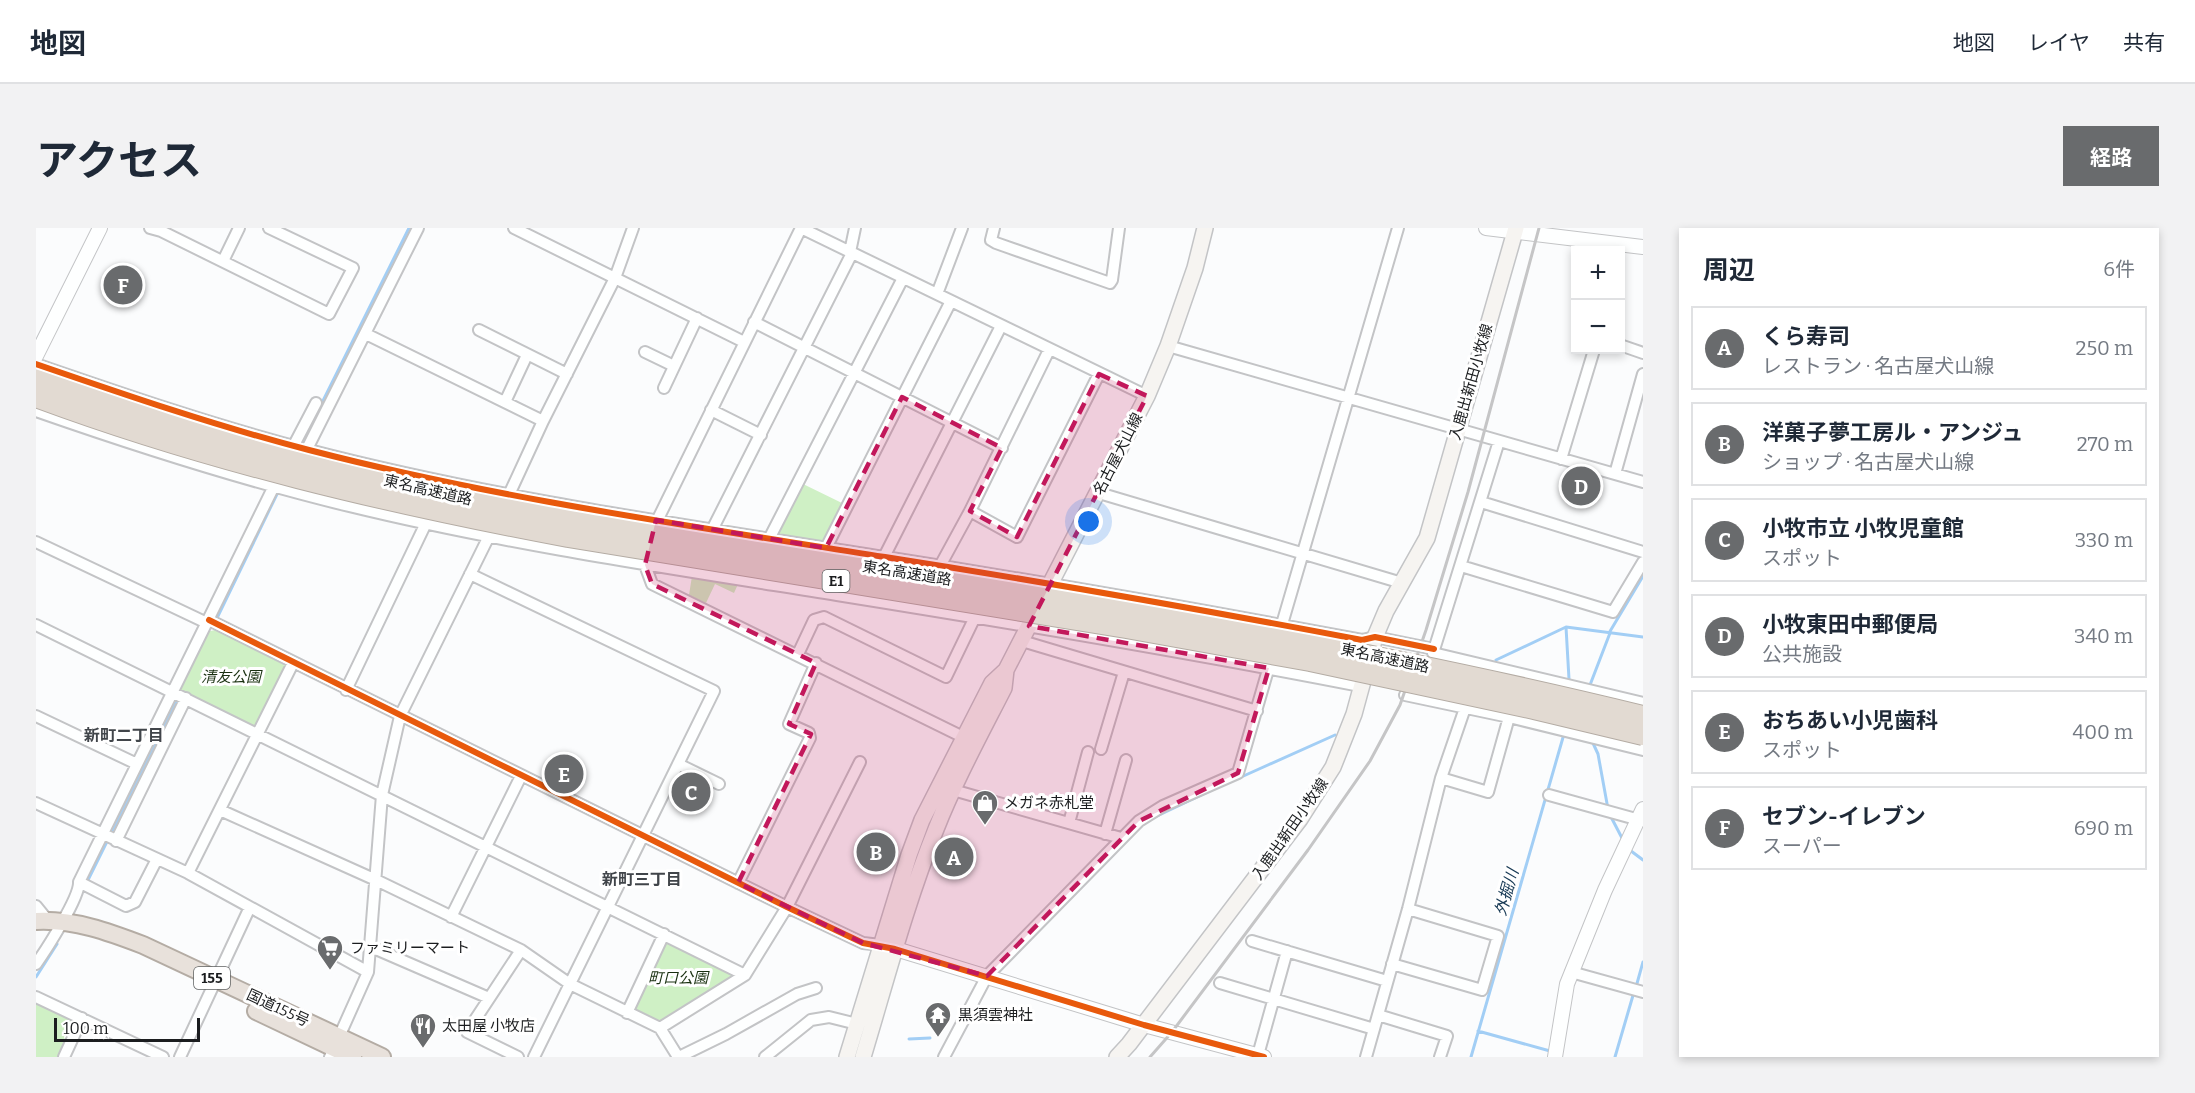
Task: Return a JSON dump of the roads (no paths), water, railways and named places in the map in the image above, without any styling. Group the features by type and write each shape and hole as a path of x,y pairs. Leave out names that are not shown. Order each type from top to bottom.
{"highway":[{"name":"東名高速道路","path":"36,377 148,417 228,441 315,464 490,504 1130,610 1314,644 1537,690 1643,716"},
{"name":"東名高速道路","path":"36,397 142,434 224,459 311,483 486,522 1126,628 1299,659 1534,709 1643,735"},
{"name":"国道155号","path":"47,925 114,934 353,1057"},
{"name":"国道155号","path":"334,1047 382,1057"}],"main road":[{"name":"名古屋犬山線","path":"863,1057 909,855 919,829 963,737 992,683 1006,670 1022,641 1147,396 1168,346 1205,228"},
{"name":"入鹿出新田小牧線","path":"1117,1057 1144,1025 1305,811 1333,767 1354,714 1375,637 1427,538 1515,230"},
{"name":"名古屋犬山線","path":"847,1057 857,1024 952,790 1004,688 1006,670"}],"street":[{"path":"36,356 100,228"},
{"path":"150,228 161,231 329,314 353,268 269,228"},
{"path":"223,261 238,228"},
{"path":"307,449 418,228"},
{"path":"514,228 744,342"},
{"path":"334,1047 368,972 382,795 400,716 615,278 633,228"},
{"path":"963,737 652,584 645,565 656,520 801,228 1147,396"},
{"path":"712,530 851,252 855,228"},
{"path":"937,294 962,228"},
{"path":"994,228 991,240 996,243 1110,283 1117,229"},
{"path":"944,1057 987,976 1121,838 1139,821 1163,806 1238,772 1398,228"},
{"path":"1486,228 1515,230 1609,246"},
{"path":"1625,248 1643,247"},
{"path":"769,539 903,278"},
{"path":"826,548 951,301"},
{"path":"664,388 697,318"},
{"path":"754,322 1002,448"},
{"path":"884,557 1000,326"},
{"path":"479,330 567,374"},
{"path":"366,334 543,421"},
{"path":"1168,346 1643,482"},
{"path":"1625,347 1643,353"},
{"path":"940,566 970,512 1049,350"},
{"path":"645,352 674,366"},
{"path":"1561,459 1593,354"},
{"path":"505,402 527,355"},
{"path":"36,364 226,427 307,449 509,494 712,530 1050,583 1362,640 1375,637 1434,648"},
{"path":"970,512 1017,537 1099,374"},
{"path":"1615,474 1643,374"},
{"path":"294,445 316,403"},
{"path":"146,449 164,408"},
{"path":"711,410 760,435"},
{"path":"36,411 214,470 426,523 645,565 1166,649 1360,686"},
{"path":"1631,415 1643,418"},
{"path":"214,470 226,427"},
{"path":"1499,441 1433,653 1643,703"},
{"path":"408,519 418,475"},
{"path":"36,964 47,925 84,885 103,836 137,764 274,486"},
{"path":"1099,493 1402,583"},
{"path":"1480,502 1643,552"},
{"path":"346,690 426,523"},
{"path":"36,542 293,663 863,943 888,947 1144,1025 1261,1056 1273,999 1287,951"},
{"path":"1461,566 1613,612 1643,562"},
{"path":"470,574 714,691 607,906 539,1056"},
{"path":"1166,649 1173,605"},
{"path":"798,654 814,620 824,616 946,677 975,617"},
{"path":"36,625 745,975"},
{"path":"1022,641 1257,711"},
{"path":"188,873 293,663"},
{"path":"738,883 810,738 809,733 789,724 816,663"},
{"path":"1101,749 1124,672"},
{"path":"1405,695 1509,717 1643,750"},
{"path":"116,841 186,698"},
{"path":"1366,1057 1408,909 1441,778 1464,708"},
{"path":"36,716 137,764"},
{"path":"1441,778 1488,792 1509,717"},
{"path":"1069,823 1088,752"},
{"path":"1105,834 1126,760"},
{"path":"660,1028 745,975 787,907 860,762"},
{"path":"678,764 719,784"},
{"path":"451,917 521,776"},
{"path":"952,790 1121,838"},
{"path":"1549,795 1641,817 1605,890 1571,972 1555,1057"},
{"path":"36,803 103,836 188,873 368,972"},
{"path":"220,810 376,880 521,950 570,984 660,1028 678,1057 726,1034 797,994 816,988"},
{"path":"84,885 126,906 135,902 157,860"},
{"path":"36,906 47,925"},
{"path":"180,1057 250,907"},
{"path":"1392,964 1482,990 1498,936 1408,909"},
{"path":"627,1012 664,934"},
{"path":"1252,940 1387,981"},
{"path":"370,949 378,950 489,998"},
{"path":"518,1057 468,1032 521,950"},
{"path":"1571,972 1643,992"},
{"path":"1220,983 1374,1029"},
{"path":"36,997 164,1057"},
{"path":"1378,1016 1447,1036 1440,1057"},
{"path":"765,1057 811,1020 829,1017 857,1024"},
{"path":"64,1057 82,1018"}],"waterway":[{"path":"302,443 409,228"},
{"path":"217,618 278,492"},
{"name":"外掘川","path":"1609,633 1643,576"},
{"name":"外掘川","path":"1566,627 1569,679"},
{"name":"外掘川","path":"1496,660 1566,627 1643,637"},
{"path":"1590,685 1610,633"},
{"path":"86,884 177,700"},
{"name":"外掘川","path":"1471,1057 1564,734"},
{"path":"1239,778 1335,735"},
{"path":"1592,741 1598,754 1608,809"},
{"path":"1155,817 1216,788"},
{"path":"1610,815 1623,840"},
{"path":"1631,851 1643,860"},
{"path":"1102,866 1112,856"},
{"path":"36,977 57,944"},
{"path":"1636,987 1643,962"},
{"path":"1615,1057 1634,992"},
{"path":"1478,1031 1550,1051"},
{"path":"909,1039 930,1038"}],"railway":[{"path":"1150,1057 1172,1032 1308,850 1370,761 1400,705 1426,630 1468,492 1539,228"}],"place":[{"name":"セブン-イレブン","path":"123,285"},
{"name":"小牧東田中郵便局","path":"1581,486"},
{"name":"おちあい小児歯科","path":"564,774"},
{"name":"小牧市立 小牧児童館","path":"691,792"},
{"name":"メガネ赤札堂","path":"985,826"},
{"name":"洋菓子夢工房ル・アンジュ","path":"876,852"},
{"name":"くら寿司","path":"954,857"},
{"name":"ファミリーマート","path":"330,971"},
{"name":"黒須雲神社","path":"938,1038"},
{"name":"太田屋 小牧店","path":"423,1049"}],"district":[{"name":"新町二丁目","path":"124,735"},
{"name":"新町三丁目","path":"642,879"}],"park label":[{"name":"清友公園","path":"231,677"},
{"name":"町口公園","path":"678,978"}]}
